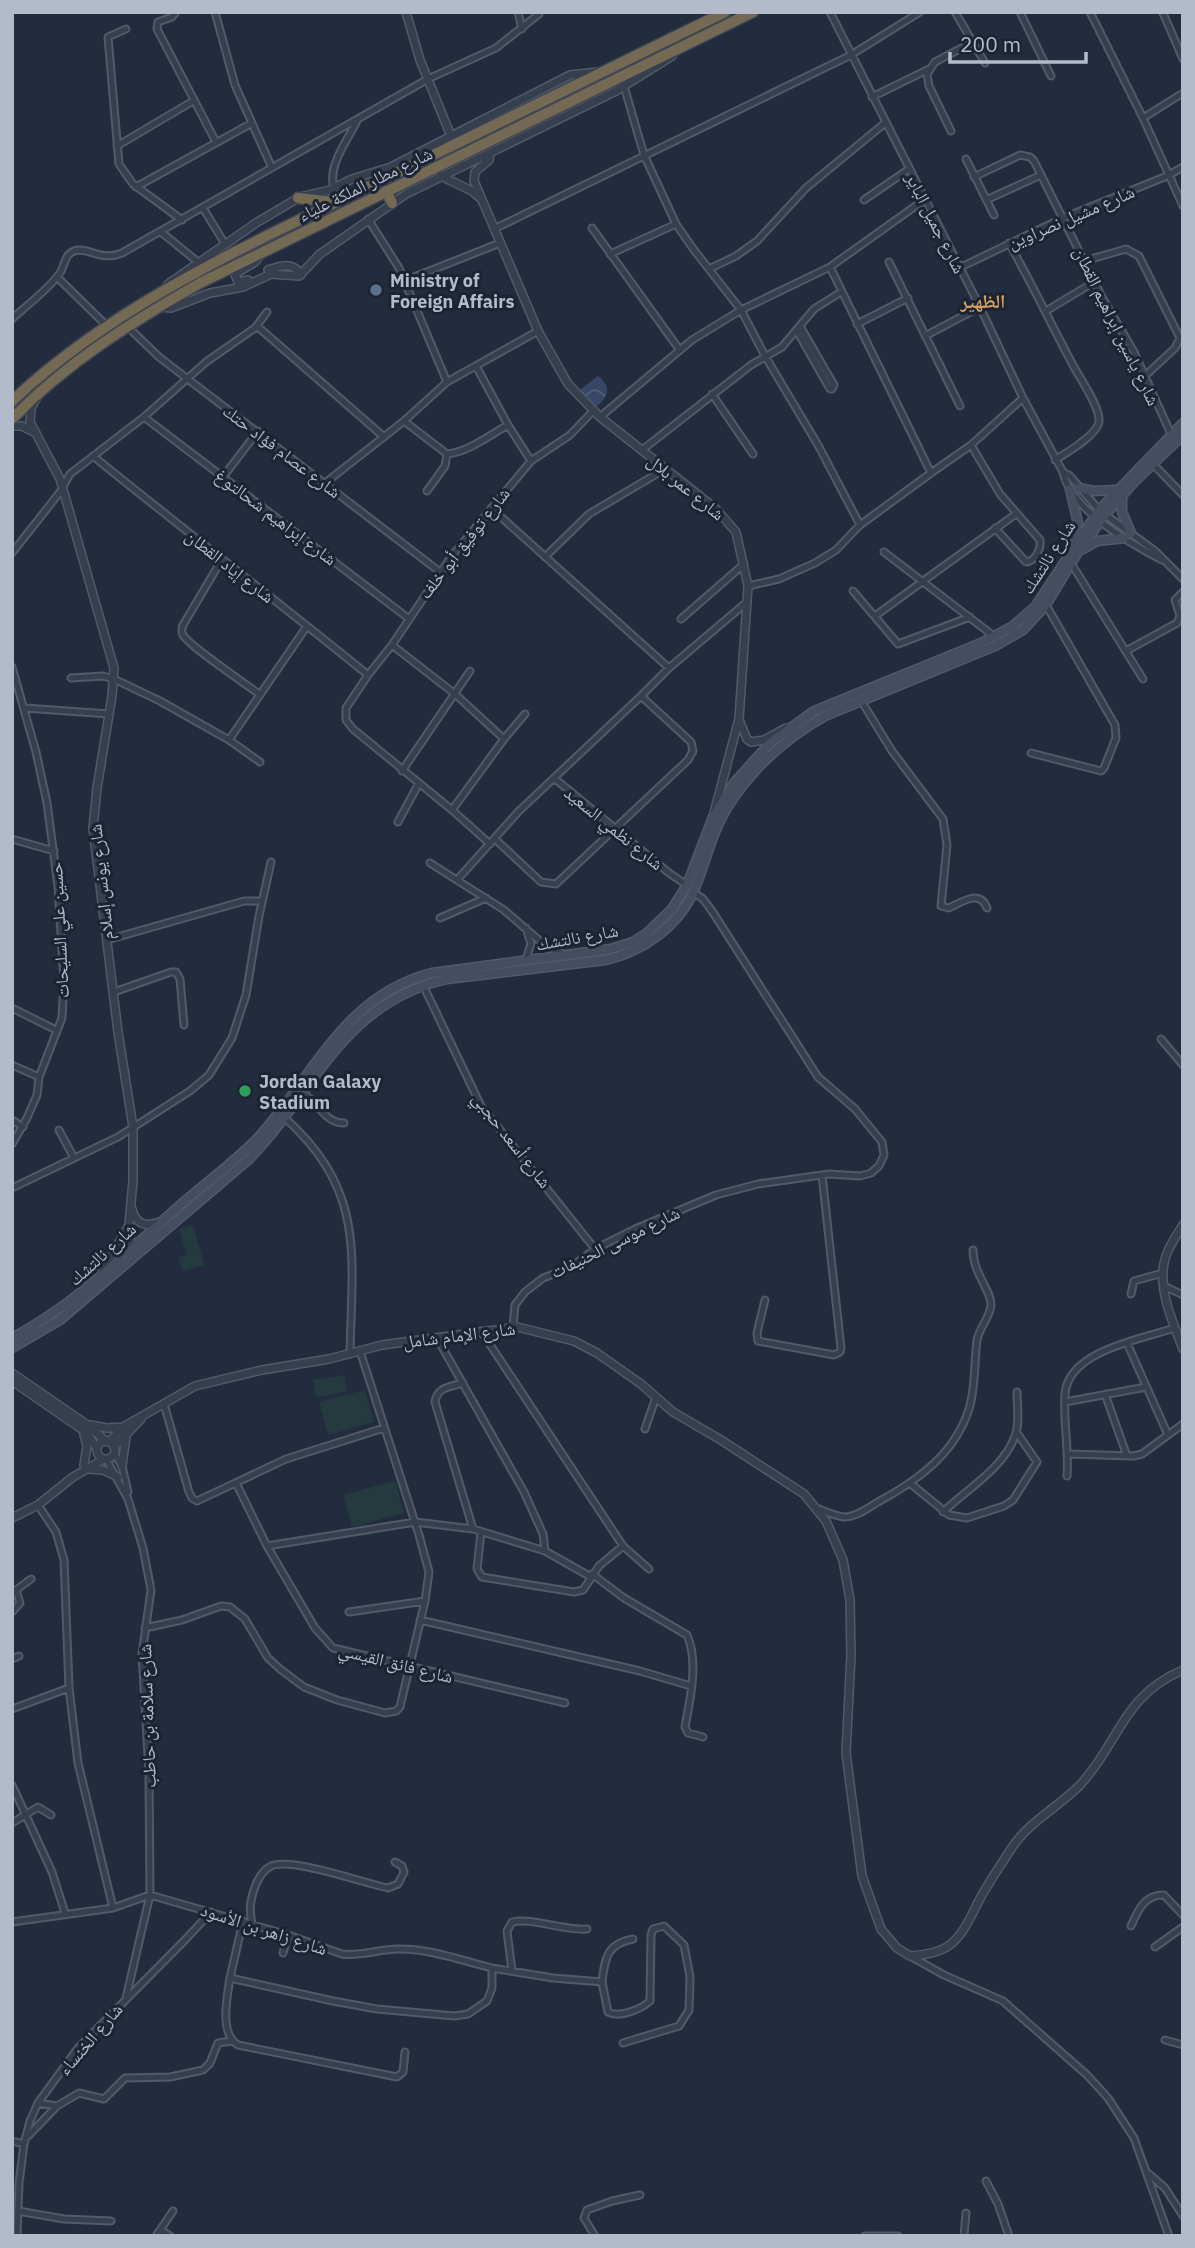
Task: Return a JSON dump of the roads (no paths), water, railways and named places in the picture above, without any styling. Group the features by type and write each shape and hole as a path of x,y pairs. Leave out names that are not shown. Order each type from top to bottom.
{"highway":[{"name":"شارع مطار الملكة علياء","path":"12,419 67,369 127,326 155,302 393,170 482,126 606,71 723,12"},
{"name":"شارع مطار الملكة علياء","path":"12,401 60,360 107,326 752,12"},
{"path":"386,191 393,203"},
{"path":"298,198 315,202 337,202"}],"main road":[{"name":"شارع نالتشك","path":"13,1346 60,1320 248,1160 358,1025 395,998 423,985 510,968 526,961 611,949 639,938 665,918 687,885 713,817 744,771 771,743 793,724 829,705 995,637 1013,626 1035,607 1119,492 1183,423"},
{"name":"شارع نالتشك","path":"1119,492 1183,435"},
{"path":"1074,489 1119,492 1128,535 1097,541 1076,549 1078,523 1074,489"},
{"name":"شارع نالتشك","path":"13,1346 97,1280 252,1143 266,1129 349,1021 371,1003 420,976 592,963 638,949 670,925 686,906 722,818 757,767 782,744 825,716 995,646 1023,630 1046,606 1071,564 1076,549"}],"street":[{"path":"176,12 168,19 158,22 156,26 216,142"},
{"path":"215,12 231,74 272,168"},
{"path":"406,12 414,44 451,136"},
{"path":"518,12 522,29"},
{"name":"شارع جميل الباير","path":"830,12 1055,460 1074,489 1100,515 1162,560 1183,579"},
{"path":"495,229 851,55 920,12"},
{"path":"955,12 985,63"},
{"path":"1020,12 1051,76"},
{"path":"1090,12 1183,206"},
{"path":"1163,13 1183,59"},
{"path":"12,319 57,277 66,257 75,250 113,256 161,232 428,79 492,50 539,14"},
{"path":"126,29 108,37 119,164 125,176 136,187 182,220"},
{"path":"872,97 929,69 935,62 973,42"},
{"path":"482,126 451,136 393,170 352,179 334,189 298,198 198,262 155,302 171,308 210,293 243,287 271,274 301,275 320,254 393,203 441,176 624,86 659,66 683,47"},
{"path":"929,69 928,83 951,131"},
{"path":"624,86 645,155 676,224 741,310 764,358 818,445 860,525"},
{"path":"1143,118 1183,93"},
{"path":"117,146 193,101"},
{"path":"334,189 334,167 358,119"},
{"path":"136,187 252,123"},
{"path":"709,269 736,256 757,241 806,188 885,123"},
{"name":"شارع عمر بلال","path":"489,153 489,160 476,170 474,177 538,331 568,384 600,417 716,509 733,526 739,540 748,586 739,719 713,817"},
{"path":"974,177 1024,155 1034,161 1041,174 986,200"},
{"path":"966,159 994,215"},
{"name":"شارع مشيل نصراوين","path":"958,268 1063,218 1183,167"},
{"path":"864,200 909,169"},
{"name":"شارع ياسين إبراهيم القطان","path":"1041,174 1094,282 1146,375 1171,434"},
{"path":"441,176 472,191 484,202"},
{"path":"600,417 679,349 741,310 830,267 924,200"},
{"path":"203,208 225,244"},
{"path":"367,220 400,271 447,382"},
{"path":"610,254 676,224"},
{"path":"592,228 679,349"},
{"path":"161,232 198,262"},
{"path":"404,281 500,243"},
{"path":"1009,243 1090,397 1098,418 1097,426 1089,436 1055,460"},
{"path":"1084,261 1126,249 1139,256 1180,338 1175,348 1146,375"},
{"path":"263,251 255,262 236,273 236,281 243,282 284,266 294,267 301,275"},
{"path":"889,262 960,406"},
{"path":"830,267 931,473"},
{"path":"57,277 107,326"},
{"path":"1046,311 1094,282"},
{"path":"642,450 712,394 782,347 816,312 841,294"},
{"path":"857,324 908,298"},
{"path":"925,335 980,307"},
{"path":"12,553 70,474 144,417 218,353 257,326 267,312"},
{"name":"شارع عصام فؤاد حتك","path":"127,326 151,350 440,572"},
{"path":"257,326 384,437"},
{"path":"800,330 827,379"},
{"path":"325,483 404,421 447,382 538,331"},
{"path":"476,366 531,461"},
{"name":"شارع يونس إسلام","path":"41,391 29,417 63,487 112,657 114,679 93,828 133,1127 131,1259"},
{"path":"712,394 752,454"},
{"path":"748,586 790,575 816,564 836,550 860,525 971,445 1023,398"},
{"name":"شارع توفيق أبو خلف","path":"402,771 353,729 346,720 346,708 440,572 491,508 531,461 570,435 593,411"},
{"name":"شارع إبراهيم شحالتوغ","path":"144,417 408,618"},
{"path":"404,421 447,454"},
{"path":"447,454 508,425"},
{"path":"12,426 22,426 36,433"},
{"path":"223,477 258,431"},
{"path":"971,445 1000,494 1040,540 1040,550 1031,561 1023,560 995,528"},
{"path":"427,491 443,469 447,454"},
{"name":"شارع إياد القطان","path":"93,456 221,561 368,675"},
{"path":"1153,464 1183,495"},
{"path":"545,557 589,514 665,469"},
{"path":"491,508 669,668"},
{"path":"875,616 1016,514"},
{"path":"884,552 995,637"},
{"path":"221,561 183,625 183,636 259,694"},
{"path":"681,619 744,564"},
{"path":"1071,564 1143,679"},
{"path":"853,591 894,641 900,644 970,617"},
{"path":"1126,651 1177,623 1180,617 1175,600 1183,592"},
{"path":"554,778 669,668 747,602"},
{"path":"1031,752 1101,771 1116,734 1112,721 1046,606"},
{"path":"229,740 307,626"},
{"path":"392,645 455,694 504,739"},
{"name":"حسين علي السليحات","path":"12,667 41,771 54,851 64,981 62,1018 39,1077 37,1095 12,1144"},
{"path":"470,671 402,771 541,882 551,885 565,877 615,830 688,760 693,751 688,738 641,695"},
{"path":"71,678 103,676 114,679 229,740 260,762"},
{"path":"862,702 892,751 943,819 947,845 941,906 948,908 970,898 979,898 987,908"},
{"path":"25,708 110,714"},
{"path":"452,810 525,714"},
{"path":"739,719 747,739 756,743 793,724"},
{"name":"شارع نظمي السعيد","path":"457,880 519,811 554,778 615,830 687,885"},
{"path":"398,822 419,783"},
{"path":"12,839 54,851"},
{"path":"12,1188 118,1137 195,1087 209,1074 235,1030 246,995 271,862"},
{"path":"430,863 486,898 524,925 541,942 565,956"},
{"name":"شارع موسى الحنيفات","path":"513,1326 513,1309 519,1297 542,1278 570,1268 595,1249 635,1228 711,1196 758,1184 825,1175 871,1174 882,1160 882,1142 855,1108 818,1077 712,911 703,899 693,892"},
{"path":"440,918 486,898"},
{"path":"107,940 244,901 262,901"},
{"path":"524,925 531,942 526,961"},
{"path":"114,992 176,972 180,979 184,1025"},
{"name":"شارع أسعد حجبي","path":"423,985 481,1106 595,1249"},
{"path":"12,1008 56,1030"},
{"path":"1161,1039 1183,1065"},
{"path":"12,1065 39,1077"},
{"path":"303,1093 309,1096 328,1118 344,1123"},
{"path":"284,1117 298,1129 330,1170 347,1212 352,1253 350,1354"},
{"path":"12,1120 23,1127"},
{"path":"59,1130 75,1158"},
{"path":"765,1300 757,1333 758,1340 834,1355 840,1352 825,1175"},
{"path":"132,1205 135,1217 140,1223 149,1225 162,1221"},
{"path":"97,1280 130,1224"},
{"path":"1182,1228 1167,1252 1163,1273 1164,1286 1182,1346"},
{"path":"819,1508 846,1517 860,1512 911,1484 937,1461 957,1435 969,1409 978,1338 991,1306 973,1263 973,1250"},
{"path":"1131,1294 1134,1281 1163,1273"},
{"path":"1164,1286 1183,1295"},
{"name":"شارع الإمام شامل","path":"111,1446 125,1430 142,1418 188,1390 207,1383 382,1345 513,1326 543,1332 585,1346 607,1359 673,1412 804,1493 819,1508"},
{"path":"1067,1476 1065,1393 1068,1380 1079,1367 1100,1352 1175,1328"},
{"path":"481,1331 623,1546 649,1569"},
{"path":"437,1338 536,1517 543,1534 545,1551"},
{"path":"1127,1343 1168,1435"},
{"path":"145,1628 182,1620 221,1606 230,1607 245,1619 268,1658 293,1680 317,1693 385,1713 396,1711 400,1707 425,1601 429,1572 360,1351"},
{"name":"شارع سلامة بن حاطب","path":"12,1373 111,1446 122,1466 151,1590 142,1654 149,1772 150,1895 126,1998"},
{"name":"شارع سلامة بن حاطب","path":"13,1382 83,1426 118,1477 128,1499"},
{"path":"463,1383 441,1389 435,1402 473,1529"},
{"path":"1065,1402 1146,1387"},
{"path":"943,1512 992,1469 1010,1447 1017,1433 1017,1392"},
{"path":"1105,1394 1127,1456"},
{"path":"645,1429 656,1396"},
{"path":"164,1404 192,1498 197,1501 286,1459 384,1428"},
{"path":"1068,1454 1142,1454 1183,1424"},
{"path":"85,1467 88,1446 83,1426 125,1430 122,1466"},
{"path":"911,1484 949,1515 967,1518 1004,1506 1013,1500 1037,1462 1017,1433"},
{"path":"101,1455 100,1443 111,1446"},
{"path":"12,1518 38,1505 111,1446"},
{"path":"85,1467 103,1470 118,1477"},
{"name":"شارع فائق القيسي","path":"236,1483 267,1546 315,1628 328,1645 337,1650 565,1703"},
{"path":"38,1505 52,1526 64,1560 69,1688 78,1763 113,1908"},
{"path":"819,1508 833,1533 847,1578 851,1630 846,1754 862,1876 881,1929 897,1948 910,1956 944,1975 1003,2001 1049,2045 1075,2063 1108,2098 1141,2151 1169,2236"},
{"path":"267,1546 415,1522 473,1529 545,1551 684,1632 690,1643 691,1686 685,1730 703,1737"},
{"path":"481,1532 477,1569 482,1577 575,1592 583,1590 592,1576 623,1546"},
{"path":"12,1612 20,1603 14,1591 31,1579"},
{"path":"349,1612 425,1601"},
{"path":"420,1620 640,1671 691,1686"},
{"path":"12,1659 19,1656"},
{"path":"910,1956 939,1951 954,1942 1022,1834 1084,1780 1144,1693 1166,1677 1183,1670"},
{"path":"12,1709 69,1688"},
{"path":"12,1785 52,1872 65,1913"},
{"path":"12,1823 38,1807 51,1815"},
{"path":"235,1919 248,1906 262,1874 274,1865 304,1867 388,1888 398,1884 404,1872 402,1866 395,1862"},
{"path":"12,1922 113,1908 150,1895"},
{"name":"شارع زاهر بن الأسود","path":"150,1895 243,1921 346,1955 390,1948 409,1949 492,1968 553,1978 602,1982"},
{"path":"1131,1926 1142,1904 1158,1895 1164,1895 1183,1915"},
{"path":"248,1906 252,1924"},
{"name":"شارع الخنساء","path":"17,2236 25,2142 38,2103 78,2048 211,1912"},
{"path":"243,1921 230,1979 227,2016 228,2034 232,2041 238,2045 397,2077 403,2072 405,2052"},
{"path":"512,1971 507,1931 512,1922 524,1921 567,1929 587,1929"},
{"path":"623,2043 679,2026 687,2016 691,2003 684,1945 664,1926 653,1929 651,1935 650,1999 643,2006 619,2014 610,2014 602,1982 603,1967 610,1950 617,1943 633,1939"},
{"path":"1155,1947 1183,1927"},
{"path":"283,1953 288,1935"},
{"path":"230,1979 333,2001 436,2015 468,2014 482,2005 491,1994 492,1968"},
{"path":"1165,2040 1183,2045"},
{"path":"12,2141 25,2142 57,2106 79,2093 100,2099 108,2097 125,2078 170,2077 203,2070 210,2063 217,2045 232,2041"},
{"path":"38,2103 57,2106"},
{"path":"1149,2174 1165,2188 1183,2216"},
{"path":"986,2181 998,2204 1009,2236"},
{"path":"595,2236 584,2218 585,2212 597,2206 640,2195"},
{"path":"18,2211 64,2219 111,2221"},
{"path":"170,2236 158,2233 173,2211"},
{"path":"964,2236 965,2213"},
{"path":"865,2236 898,2236"}],"water":[{"path":"598,376 606,385 607,392 595,408 580,390"}],"place":[{"name":"Ministry of Foreign Affairs","path":"376,290"},
{"name":"Jordan Galaxy Stadium","path":"245,1091"}],"district":[{"name":"الظهير","path":"983,301"}]}
